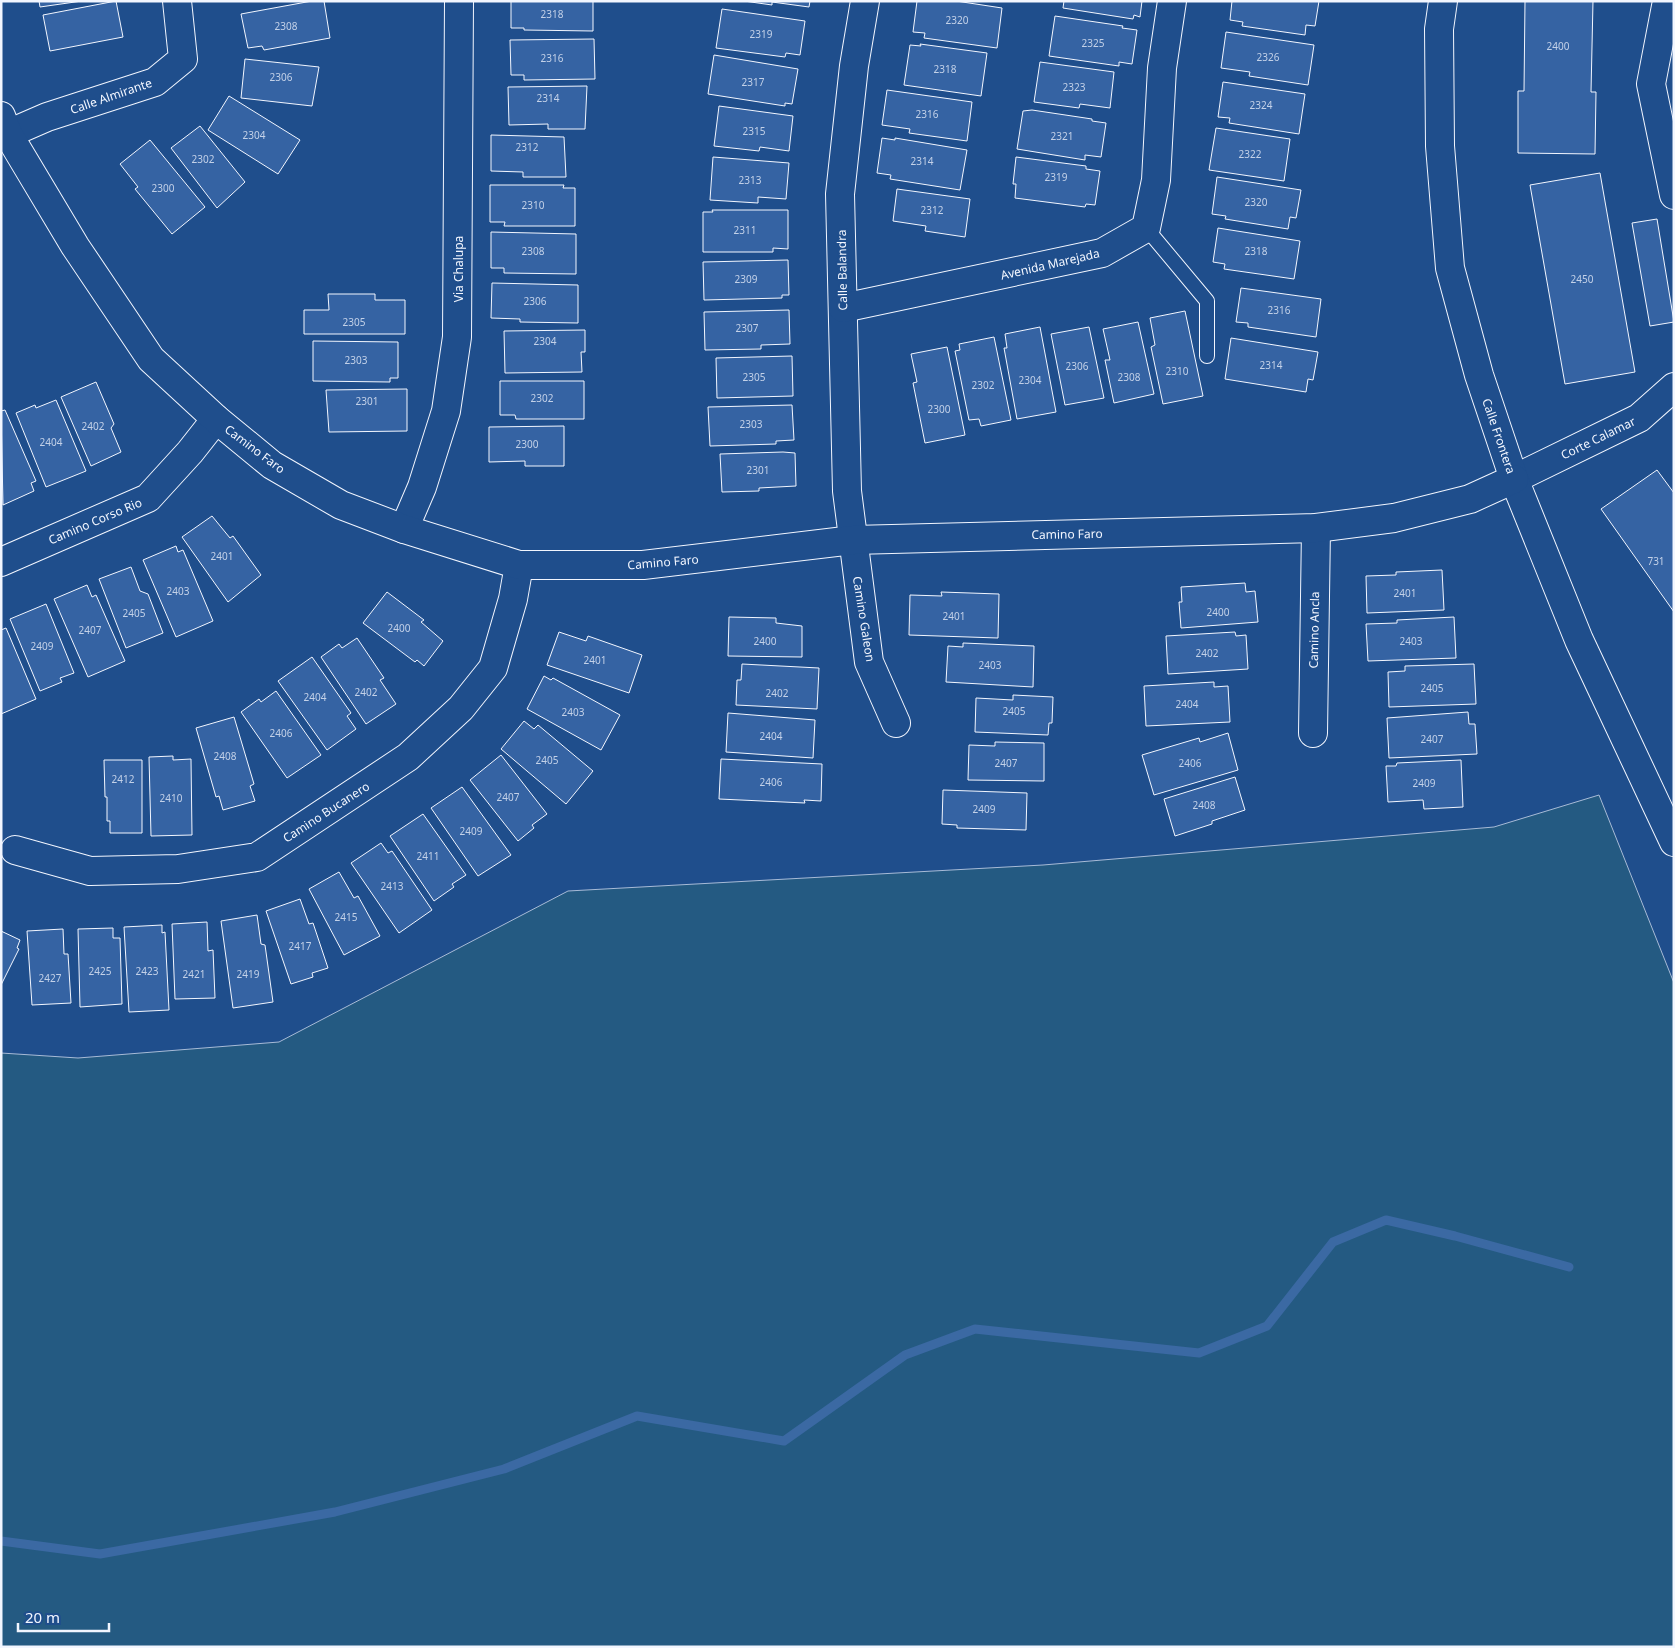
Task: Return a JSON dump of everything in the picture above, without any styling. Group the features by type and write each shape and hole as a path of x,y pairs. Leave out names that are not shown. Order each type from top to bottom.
{"street":[{"name":"Calle Almirante","path":"4,129 155,82 183,59 177,1"},
{"name":"Via Chalupa","path":"404,529 422,487 446,411 457,337 460,1"},
{"name":"Calle Balandra","path":"852,540 847,491 840,194 854,66 865,1"},
{"path":"1146,228 1156,180 1162,68 1172,1"},
{"name":"Calle Frontera","path":"1443,1 1439,29 1440,146 1450,268 1479,375 1514,478 1579,640 1674,842"},
{"path":"1667,1 1651,84 1674,195"},
{"name":"Camino Faro","path":"4,129 75,246 151,359 216,420 272,464 341,506 404,529 519,565 643,565 852,540 1316,528 1394,518 1451,504 1470,499 1514,478"},
{"name":"Avenida Marejada","path":"843,308 1102,253 1146,228"},
{"name":"Corte Calamar","path":"1514,478 1639,418 1674,387"},
{"name":"Camino Corso Rio","path":"1,562 148,498 216,420"},
{"name":"Camino Ancla","path":"1313,733 1316,528"},
{"name":"Camino Galeon","path":"852,540 869,662 896,723"},
{"name":"Camino Bucanero","path":"15,850 90,871 178,870 257,857 408,758 461,708 493,668 513,599 519,565"}],"lane":[{"path":"1146,228 1207,301 1207,356"}],"shaded area":[{"path":"1599,795 1674,983 1674,1647 1,1647 1,1053 78,1058 279,1042 568,891 1043,865 1494,827"}],"building":[{"path":"39,1 82,1 40,7"},
{"path":"116,1 123,37 50,51 43,15"},
{"path":"312,1 324,1 330,38 264,50 262,46 248,48 241,14"},
{"path":"511,1 593,1 593,31 524,30 524,28 511,28"},
{"path":"744,1 810,1 809,7 772,2 772,5"},
{"path":"917,1 956,1 1002,8 997,48 924,38 925,33 913,32"},
{"path":"1064,1 1142,1 1140,17 1134,15 1133,19 1063,8"},
{"path":"1232,1 1319,1 1315,26 1306,25 1305,35 1242,26 1243,22 1230,20"},
{"path":"1525,1 1593,1 1591,92 1596,92 1595,154 1518,153 1518,91 1524,91"},
{"path":"722,9 805,21 800,55 786,53 785,57 716,48"},
{"path":"1055,16 1123,26 1122,28 1137,30 1132,64 1119,62 1119,66 1049,56"},
{"path":"1226,32 1314,45 1308,85 1249,76 1250,72 1221,68"},
{"path":"594,39 595,79 524,80 524,75 511,75 510,40"},
{"path":"920,44 987,53 981,96 904,85 910,45 921,46"},
{"path":"714,55 798,69 792,104 785,103 785,106 708,94"},
{"path":"245,59 319,67 312,106 241,98"},
{"path":"1040,62 1114,72 1110,108 1080,104 1079,108 1034,102"},
{"path":"1223,82 1305,94 1299,134 1229,123 1230,118 1218,117"},
{"path":"587,86 585,129 548,129 548,124 509,125 508,87"},
{"path":"887,90 972,102 967,141 909,133 910,129 882,125"},
{"path":"229,96 300,140 278,174 208,130"},
{"path":"719,106 793,116 789,151 760,147 759,151 714,146"},
{"path":"1032,110 1092,119 1092,121 1106,123 1101,157 1085,155 1085,160 1017,149 1023,111"},
{"path":"200,126 245,182 217,208 171,148"},
{"path":"1216,128 1290,139 1284,181 1209,170"},
{"path":"491,135 564,137 566,177 523,177 523,172 491,171"},
{"path":"882,138 895,140 895,138 967,150 960,190 890,179 891,175 877,173"},
{"path":"150,140 205,207 172,234 135,189 138,187 120,164"},
{"path":"713,157 789,163 786,199 758,197 758,203 710,200"},
{"path":"1016,157 1086,166 1086,169 1100,171 1095,205 1086,204 1085,207 1015,198 1016,184 1013,184"},
{"path":"1600,173 1635,372 1565,384 1530,185"},
{"path":"1217,177 1301,190 1296,218 1290,217 1288,229 1225,219 1226,216 1212,214"},
{"path":"490,185 564,185 563,188 575,188 575,226 504,226 505,222 490,222"},
{"path":"897,189 970,199 965,237 925,231 926,226 893,221"},
{"path":"712,210 788,210 788,249 773,248 773,252 703,252 703,212 713,212"},
{"path":"1657,219 1674,322 1650,326 1632,223"},
{"path":"1218,228 1300,241 1294,279 1224,269 1225,264 1213,262"},
{"path":"491,232 576,234 576,274 504,273 504,268 491,268"},
{"path":"788,260 789,295 782,295 782,298 704,300 703,262"},
{"path":"492,283 578,285 578,323 520,322 520,319 491,318"},
{"path":"1241,288 1321,299 1316,337 1248,327 1248,323 1236,322"},
{"path":"328,294 375,294 375,300 405,300 405,334 304,334 304,310 329,310"},
{"path":"789,310 790,344 761,345 761,349 705,350 704,312"},
{"path":"1185,311 1203,396 1163,404 1151,347 1155,345 1150,318"},
{"path":"1138,322 1154,394 1114,403 1105,360 1110,360 1103,329"},
{"path":"1040,327 1056,412 1017,419 1004,348 1007,348 1005,334"},
{"path":"1089,327 1104,398 1065,405 1051,334"},
{"path":"585,330 585,352 581,352 582,372 505,373 504,331"},
{"path":"994,337 1011,420 981,426 979,419 969,420 955,351 960,350 959,344"},
{"path":"1231,338 1318,352 1313,380 1308,379 1306,392 1225,379"},
{"path":"313,341 398,342 398,378 390,378 390,382 313,381"},
{"path":"947,347 965,435 925,443 913,383 917,382 911,354"},
{"path":"792,356 793,396 717,398 716,358"},
{"path":"500,381 584,381 584,419 516,419 515,415 500,415"},
{"path":"96,382 114,424 111,428 121,452 91,466 61,397"},
{"path":"407,389 407,431 329,432 326,390"},
{"path":"56,400 86,471 46,487 16,413 35,405 36,408"},
{"path":"792,405 794,440 776,441 776,444 710,446 708,407"},
{"path":"5,410 36,481 31,483 34,491 3,505 1,411"},
{"path":"564,426 564,466 525,466 525,461 489,462 489,427"},
{"path":"795,453 796,486 759,488 759,491 722,492 720,454"},
{"path":"1657,470 1674,493 1674,612 1601,509"},
{"path":"212,516 230,538 233,536 261,575 228,602 182,537"},
{"path":"176,546 178,552 183,550 213,621 176,637 143,560"},
{"path":"131,567 140,591 148,594 163,633 126,648 99,579"},
{"path":"1442,570 1444,610 1367,613 1366,576 1396,575 1396,572"},
{"path":"1245,583 1246,592 1255,591 1258,622 1181,628 1179,602 1182,602 1181,587"},
{"path":"87,585 92,597 96,595 125,661 88,677 54,599"},
{"path":"387,592 424,620 421,622 443,641 424,666 417,660 415,662 363,623"},
{"path":"941,592 999,594 998,638 909,635 910,595 942,596"},
{"path":"46,604 74,673 60,678 62,682 40,691 10,619"},
{"path":"729,617 776,618 776,623 802,626 802,657 728,656"},
{"path":"1454,617 1456,658 1368,661 1366,624 1397,623 1397,620"},
{"path":"6,628 36,699 1,714 1,630"},
{"path":"559,632 586,641 588,636 642,655 629,693 547,665"},
{"path":"1235,632 1236,636 1246,635 1248,669 1168,674 1166,636"},
{"path":"357,638 384,678 380,680 396,704 366,724 321,657 339,644 342,648"},
{"path":"963,643 1034,646 1033,687 946,682 948,646 963,647"},
{"path":"312,657 351,713 347,716 356,729 327,750 278,681"},
{"path":"742,664 819,668 817,709 736,705 737,680 741,680"},
{"path":"1474,664 1476,704 1389,707 1388,672 1405,671 1405,666"},
{"path":"544,676 551,680 553,678 620,715 601,750 527,709"},
{"path":"1214,682 1214,687 1228,686 1230,722 1146,726 1144,686"},
{"path":"276,691 321,755 287,778 241,712 259,699 261,702"},
{"path":"1013,695 1053,697 1052,723 1049,723 1048,735 975,732 976,698 1013,700"},
{"path":"1468,712 1469,724 1475,724 1477,754 1389,758 1387,718"},
{"path":"728,713 815,720 813,758 726,752"},
{"path":"234,717 254,784 250,786 255,801 223,810 219,796 216,797 196,728"},
{"path":"524,721 534,729 538,725 593,771 566,804 501,749"},
{"path":"1228,733 1238,770 1154,795 1142,755 1199,738 1200,742"},
{"path":"995,742 1044,743 1044,781 968,780 969,745 995,746"},
{"path":"501,755 547,814 532,825 534,828 518,841 470,780"},
{"path":"173,756 173,760 191,759 192,835 151,836 149,757"},
{"path":"721,759 822,764 821,801 804,800 805,803 719,799"},
{"path":"104,760 142,760 142,833 110,833 110,821 107,821 107,797 105,797"},
{"path":"1461,760 1463,807 1424,809 1423,800 1388,802 1386,766 1396,766 1397,763"},
{"path":"1235,777 1245,810 1212,821 1212,824 1175,836 1164,799"},
{"path":"462,787 511,855 478,876 431,808"},
{"path":"943,790 1027,793 1026,830 957,828 957,825 942,824"},
{"path":"423,814 466,875 452,884 454,887 434,901 390,836"},
{"path":"381,843 388,853 392,851 432,910 399,933 351,863"},
{"path":"339,872 354,898 358,896 380,936 344,955 309,889"},
{"path":"300,899 309,924 313,923 328,968 312,973 313,977 291,984 266,911"},
{"path":"257,915 261,944 265,945 273,1002 233,1008 221,921"},
{"path":"207,922 208,951 213,950 215,998 175,999 172,924"},
{"path":"162,925 162,933 165,932 169,1010 129,1012 124,927"},
{"path":"113,928 113,938 120,938 122,1004 80,1007 78,929"},
{"path":"63,929 64,954 68,954 71,1003 32,1005 27,931"},
{"path":"1,931 20,940 17,948 19,949 1,985"}],"waterway":[{"path":"1,1541 100,1554 335,1512 504,1469 637,1416 784,1441 905,1355 975,1329 1199,1353 1267,1326 1333,1242 1386,1220 1455,1236 1569,1267"}]}
